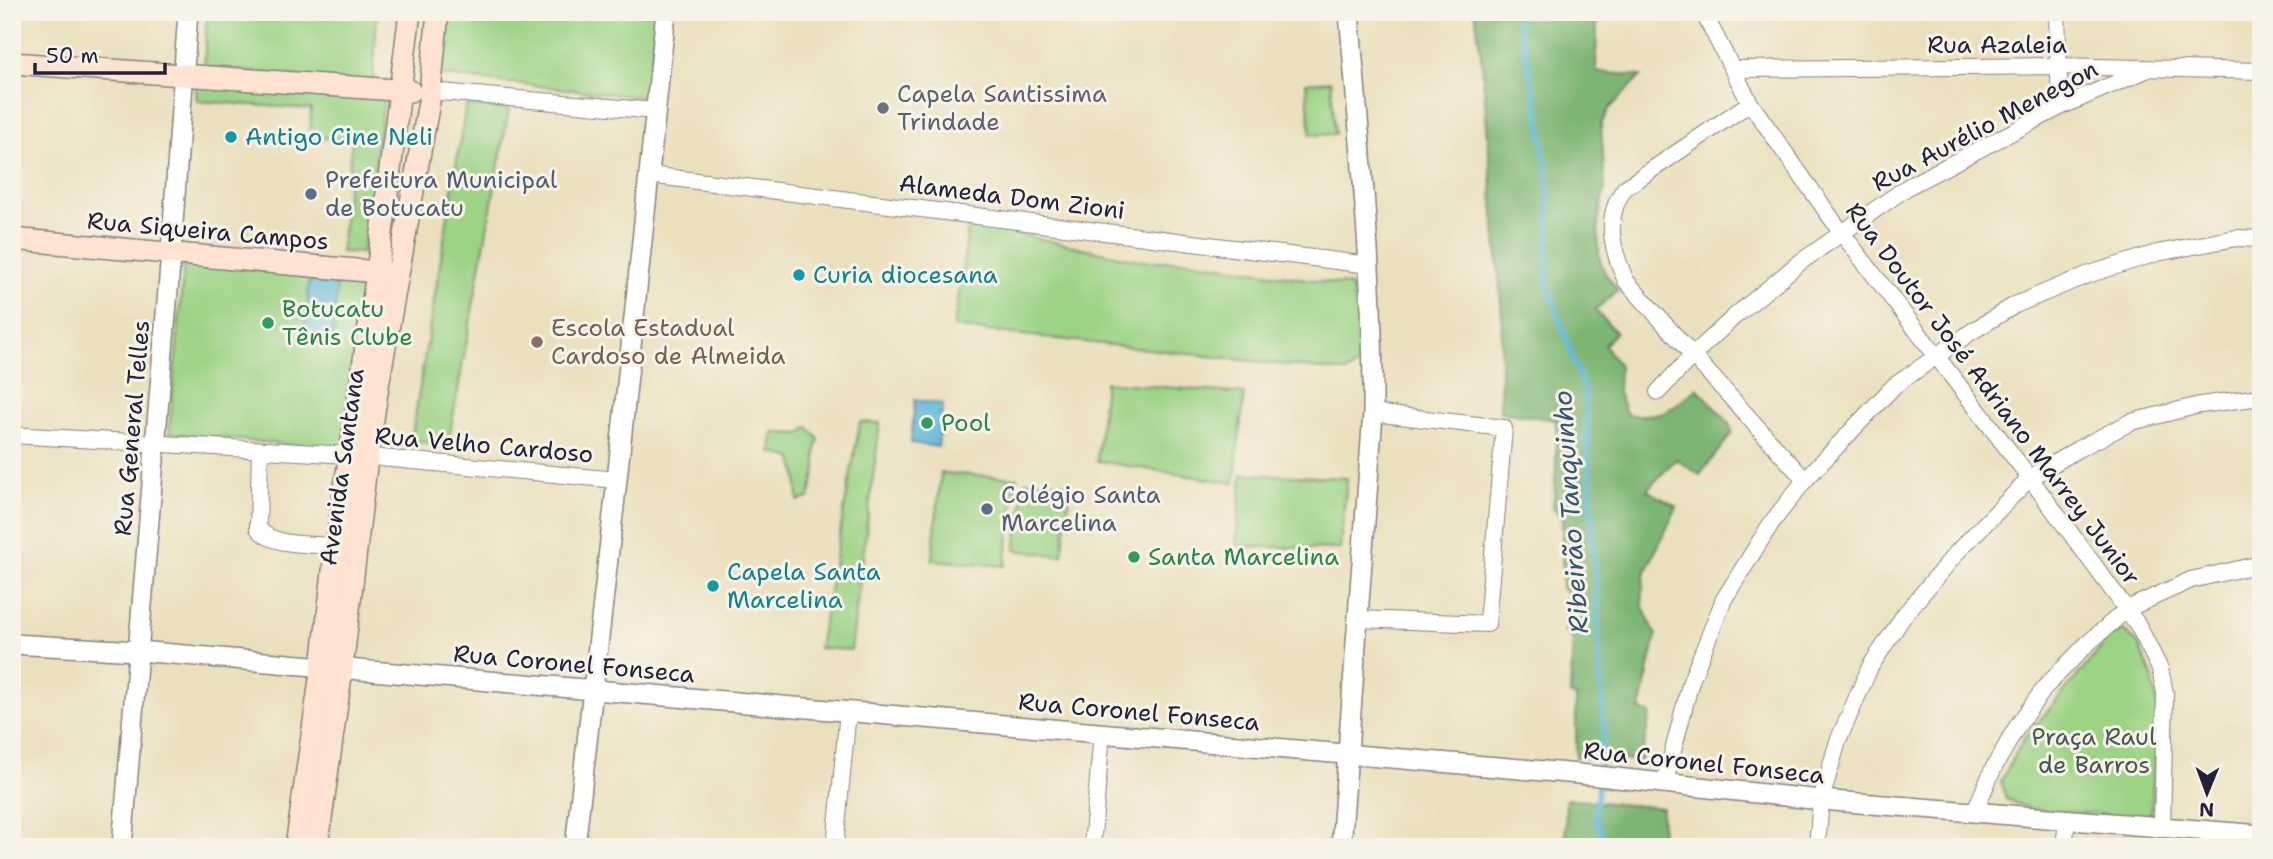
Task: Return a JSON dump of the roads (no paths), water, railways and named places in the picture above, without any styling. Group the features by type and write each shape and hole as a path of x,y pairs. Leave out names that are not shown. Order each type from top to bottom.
{"main road":[{"name":"Avenida Santana","path":"387,273 399,91 410,12"},
{"name":"Avenida Santana","path":"317,847 332,667 358,456 387,273 430,92 438,12"},
{"path":"12,63 430,92"},
{"name":"Rua Siqueira Campos","path":"12,239 387,273"},
{"name":"Avenida Santana","path":"296,847 332,667 336,546 358,456"}],"street":[{"name":"Rua General Telles","path":"122,847 188,12"},
{"path":"575,847 666,12"},
{"path":"1341,847 1373,413 1374,367 1369,265 1349,12"},
{"name":"Rua Doutor José Adriano Marrey Junior","path":"1703,12 1750,103 1841,232 2030,478 2138,625 2160,669 2165,693 2162,828"},
{"path":"2057,12 2060,107"},
{"name":"Rua Azaleia","path":"1733,69 2057,66 2261,71"},
{"name":"Rua Aurélio Menegon","path":"1657,392 1734,317 1799,263 1909,186 2060,107 2146,69"},
{"path":"430,92 655,111"},
{"path":"1750,103 1625,188 1613,208 1613,242 1626,281 1805,480"},
{"name":"Alameda Dom Zioni","path":"649,175 1369,265"},
{"path":"1665,782 1691,681 1724,599 1772,522 1805,480 1894,386 2015,306 2087,275 2157,253 2236,238 2261,239"},
{"path":"1817,847 1821,800 1838,741 1870,667 1905,614 1959,550 2030,478 2131,422 2200,405 2261,397"},
{"path":"1358,620 1487,624 1504,428 1373,413"},
{"name":"Rua Velho Cardoso","path":"12,435 358,456 617,480"},
{"path":"260,450 258,528 263,535 274,540 336,546"},
{"path":"1974,813 1993,769 2018,725 2046,686 2086,645 2127,610 2191,580 2261,564"},
{"name":"Rua Coronel Fonseca","path":"12,644 138,650 1614,777 1821,800 2261,835"},
{"path":"835,847 848,711"},
{"path":"1092,847 1102,733"},
{"path":"2064,847 2067,820"}],"water":[{"path":"309,281 337,284 333,339 304,337"},
{"name":"Pool","path":"915,400 943,404 938,447 911,443"}],"waterway":[{"name":"Ribeirão Tanquinho","path":"1516,12 1539,111 1549,190 1547,281 1585,392 1604,730 1595,817 1607,847"}],"place":[{"name":"Capela Santissima Trindade","path":"883,108"},
{"name":"Antigo Cine Neli","path":"231,137"},
{"name":"Prefeitura Municipal de Botucatu","path":"311,194"},
{"name":"Curia diocesana","path":"799,275"},
{"name":"Botucatu Tênis Clube","path":"268,323"},
{"name":"Escola Estadual Cardoso de Almeida","path":"537,342"},
{"name":"Pool","path":"927,423"},
{"name":"Colégio Santa Marcelina","path":"987,509"},
{"name":"Santa Marcelina","path":"1134,557"},
{"name":"Capela Santa Marcelina","path":"713,586"}],"park label":[{"name":"Praça Raul de Barros","path":"2094,751"}]}
